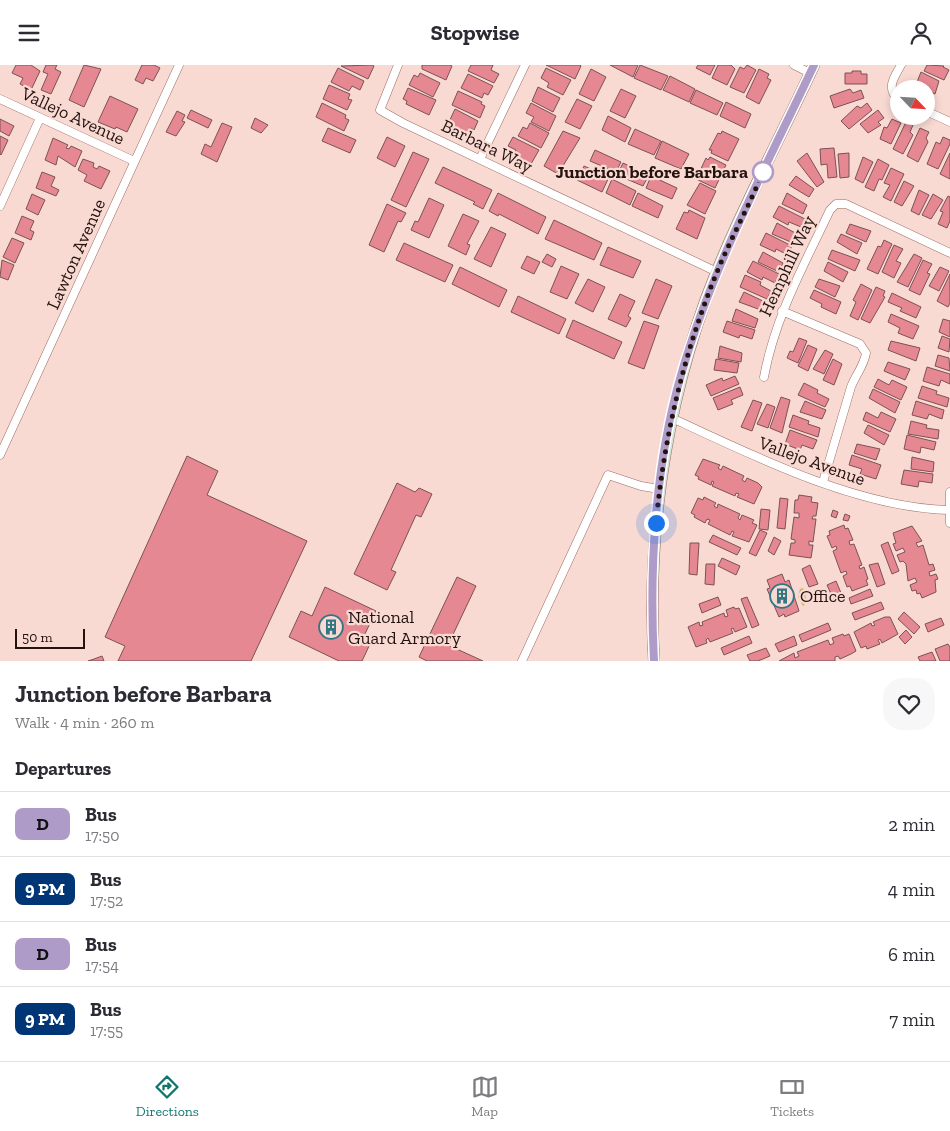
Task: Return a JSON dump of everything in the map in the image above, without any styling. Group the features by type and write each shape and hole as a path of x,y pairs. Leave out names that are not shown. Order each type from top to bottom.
{"main road":[{"path":"654,661 652,621 653,556 659,489 680,377 717,272 812,69"}],"street":[{"name":"Lawton Avenue","path":"0,455 179,65"},
{"name":"Barbara Way","path":"398,65 380,109 717,272"},
{"path":"480,159 525,65"},
{"path":"794,65 812,69"},
{"path":"892,80 901,65"},
{"name":"Vallejo Avenue","path":"0,99 134,161"},
{"path":"935,115 950,122"},
{"path":"0,206 40,118"},
{"name":"Hemphill Way","path":"764,377 770,345 782,311 830,209 836,204 846,203 950,253"},
{"path":"782,311 860,344 866,353 864,364 855,376 851,387 823,482"},
{"name":"Vallejo Avenue","path":"672,418 756,457 823,482 892,504 949,510"},
{"path":"522,661 608,475 641,486 659,489"},
{"path":"950,492 950,523"}],"shaded area":[{"path":"803,588 807,594 805,596 808,601 803,606 798,597 800,589"}],"building":[{"path":"16,65 31,65 40,71 31,90 20,84 23,78 12,73"},
{"path":"46,65 57,65 55,69 61,72 51,94 41,90 48,74 43,72"},
{"path":"84,65 101,69 84,107 69,100"},
{"path":"142,65 154,65 160,68 153,81 146,78 143,84 135,80"},
{"path":"422,65 452,66 446,80 422,69"},
{"path":"471,65 493,65 491,70 499,74 494,83 468,71"},
{"path":"546,65 580,65 581,66 575,79"},
{"path":"610,65 638,65 633,77"},
{"path":"640,65 668,76 661,90 634,78"},
{"path":"698,65 715,65 710,75 696,68"},
{"path":"718,65 731,65 735,69 727,85 712,78"},
{"path":"747,65 756,70 744,93 730,87 740,67 744,69"},
{"path":"927,65 944,66 949,70 944,80 924,71"},
{"path":"341,66 374,66 368,79"},
{"path":"338,68 364,81 360,90 352,86 349,91 331,82"},
{"path":"546,68 571,80 563,95 547,87 549,83 541,78"},
{"path":"591,69 606,77 594,101 579,94"},
{"path":"759,69 769,74 767,78 771,80 759,104 746,97"},
{"path":"852,71 861,71 861,74 867,74 867,84 845,84 845,73 852,73"},
{"path":"921,72 939,81 935,94 935,80 918,80"},
{"path":"420,73 440,83 433,97 409,85 414,75 418,77"},
{"path":"468,74 493,86 488,95 484,93 482,98 461,88"},
{"path":"670,76 695,89 689,102 663,90"},
{"path":"329,85 350,94 348,99 352,100 347,110 323,99"},
{"path":"538,87 560,98 553,112 532,101"},
{"path":"408,88 436,100 429,115 406,104 407,101 403,99"},
{"path":"621,89 636,96 625,118 610,111"},
{"path":"850,89 853,93 861,90 864,98 834,108 830,96"},
{"path":"696,90 723,103 717,115 690,103"},
{"path":"458,91 482,102 481,104 485,106 480,118 452,105"},
{"path":"110,96 138,109 127,132 98,122"},
{"path":"577,99 592,106 580,129 565,122"},
{"path":"726,102 751,114 745,128 720,116"},
{"path":"322,103 346,115 345,118 349,120 344,131 316,117"},
{"path":"531,103 556,116 549,131 531,122 534,117 526,113"},
{"path":"867,103 872,110 849,129 841,121 857,106 861,108"},
{"path":"455,109 478,121 474,130 470,128 467,133 448,124"},
{"path":"191,110 212,120 208,128 187,118"},
{"path":"878,110 884,118 878,122 881,125 868,133 860,124"},
{"path":"177,111 185,115 182,121 185,122 176,136 166,132"},
{"path":"608,116 631,128 625,142 602,130"},
{"path":"255,118 268,125 261,133 251,128"},
{"path":"0,119 14,126 9,136 0,131"},
{"path":"222,123 232,127 217,162 201,154 205,144 211,147"},
{"path":"530,123 549,133 541,148 518,136 523,127 527,129"},
{"path":"890,123 890,125 900,125 891,144 880,139 884,127 887,128"},
{"path":"905,125 913,125 910,132 913,135 903,154 893,149"},
{"path":"328,128 356,140 350,153 322,141"},
{"path":"920,128 929,132 926,138 928,142 918,162 907,156"},
{"path":"635,129 661,141 654,155 628,144"},
{"path":"563,131 580,138 558,174 544,166"},
{"path":"722,131 739,139 728,161 711,153 712,150 709,150 718,133 721,134"},
{"path":"0,136 8,140 1,155 0,154"},
{"path":"387,137 405,146 395,167 377,158"},
{"path":"513,137 539,150 531,164 513,155 516,150 508,146"},
{"path":"943,137 950,140 950,144 938,169 927,164 936,142 940,144"},
{"path":"53,138 68,145 66,148 69,149 71,146 82,151 75,167 58,156 56,165 45,160"},
{"path":"662,141 689,154 681,169 655,158"},
{"path":"834,148 837,177 828,178 827,164 821,165 820,149"},
{"path":"595,150 621,162 616,172 590,161"},
{"path":"413,152 429,159 406,207 391,200"},
{"path":"807,153 824,182 817,187 797,161"},
{"path":"849,153 849,177 840,178 838,154"},
{"path":"950,153 950,179 940,174"},
{"path":"710,157 726,165 715,188 696,179 706,158 708,160"},
{"path":"863,157 873,162 863,183 855,179"},
{"path":"83,159 94,163 93,167 97,169 99,166 110,171 101,189 84,181 87,175 78,170"},
{"path":"878,159 889,165 882,180 879,179 874,191 865,187"},
{"path":"623,163 649,175 643,186 617,175"},
{"path":"584,166 609,177 602,192 577,180"},
{"path":"443,167 492,190 483,209 473,204 475,202 435,183"},
{"path":"891,168 904,174 891,201 883,197 890,185 884,183"},
{"path":"42,172 55,177 51,186 59,190 56,196 36,188"},
{"path":"651,176 677,188 672,199 646,188"},
{"path":"796,176 814,189 809,197 789,185"},
{"path":"612,179 636,191 630,205 606,193"},
{"path":"904,181 914,186 902,206 894,202"},
{"path":"700,183 716,191 705,214 687,205"},
{"path":"919,190 929,195 919,215 911,211"},
{"path":"498,193 546,217 538,234 499,214 498,216 489,211"},
{"path":"638,193 663,206 658,218 632,206"},
{"path":"787,193 807,205 803,214 782,204"},
{"path":"32,194 45,200 38,215 26,209"},
{"path":"933,194 943,200 931,219 922,215"},
{"path":"948,196 950,197 950,221 947,228 938,224 943,212 940,211"},
{"path":"429,198 444,205 429,238 411,230 415,221 418,222"},
{"path":"387,204 406,213 401,222 398,221 384,252 369,245"},
{"path":"779,206 805,219 801,227 789,222 788,225 773,217"},
{"path":"689,210 705,218 697,239 676,229 684,212 688,213"},
{"path":"463,214 479,221 467,244 470,245 466,255 448,246"},
{"path":"22,216 34,221 30,230 34,232 31,240 15,233"},
{"path":"554,220 602,243 594,260 545,239"},
{"path":"777,223 797,234 793,243 772,234"},
{"path":"850,224 871,231 866,242 846,233"},
{"path":"491,227 506,234 491,267 474,259"},
{"path":"766,233 792,246 788,255 776,249 775,252 760,245"},
{"path":"841,234 862,243 857,254 837,242"},
{"path":"12,238 24,243 15,263 3,257"},
{"path":"884,240 892,244 878,274 867,269 878,246 881,247"},
{"path":"404,243 453,265 445,282 396,260"},
{"path":"894,245 903,249 896,261 901,263 894,278 882,272"},
{"path":"608,247 641,261 633,278 600,265"},
{"path":"832,250 860,260 855,271 828,259"},
{"path":"763,252 783,263 779,272 758,262"},
{"path":"547,254 556,259 552,267 542,262"},
{"path":"914,254 922,258 908,287 897,282"},
{"path":"527,256 540,262 534,274 521,268"},
{"path":"2,260 14,265 8,280 0,277"},
{"path":"923,260 932,264 927,273 930,274 920,295 909,290"},
{"path":"753,261 779,274 775,283 763,277 762,280 747,272"},
{"path":"828,262 848,272 843,282 824,271"},
{"path":"561,266 579,274 567,299 550,292"},
{"path":"460,267 507,290 499,307 452,284"},
{"path":"940,267 949,271 939,291 929,286"},
{"path":"950,274 950,303 948,307 937,301"},
{"path":"745,275 761,282 760,285 771,291 767,299 740,287"},
{"path":"588,279 605,287 593,312 575,303"},
{"path":"656,279 672,286 658,319 642,313"},
{"path":"819,279 840,286 835,297 815,287"},
{"path":"861,284 872,290 858,320 850,316 856,302 853,300"},
{"path":"876,287 885,291 883,296 885,297 870,323 861,319"},
{"path":"814,290 841,302 836,314 821,307 822,304 810,298"},
{"path":"744,292 765,302 761,310 739,302"},
{"path":"892,293 921,307 916,318 900,311 902,308 888,302"},
{"path":"620,294 635,301 628,316 631,318 626,327 608,319"},
{"path":"518,296 566,319 559,334 511,312"},
{"path":"736,309 758,319 755,328 732,321"},
{"path":"891,314 919,326 913,339 898,333 900,328 888,322"},
{"path":"943,319 950,321 950,337 939,332"},
{"path":"573,320 622,342 614,359 566,337"},
{"path":"644,321 659,326 644,369 628,363"},
{"path":"727,321 755,330 752,339 740,335 739,338 723,332"},
{"path":"942,336 950,339 949,352 938,348"},
{"path":"799,338 807,341 798,363 787,358 790,351 793,352"},
{"path":"891,341 920,348 916,361 888,350"},
{"path":"808,345 817,349 808,371 798,366"},
{"path":"720,346 742,353 741,362 718,358"},
{"path":"825,350 833,354 824,374 813,369"},
{"path":"938,355 949,358 950,371 935,366"},
{"path":"716,359 739,363 737,373 714,370"},
{"path":"833,359 842,364 834,385 823,380"},
{"path":"888,362 910,369 905,380 884,371"},
{"path":"927,367 950,374 950,384 941,380 939,386 923,381"},
{"path":"735,376 739,384 711,396 706,385 722,378 723,381"},
{"path":"878,379 889,385 892,380 907,387 901,400 874,387"},
{"path":"804,383 818,390 817,393 829,399 825,407 798,395"},
{"path":"922,386 937,391 936,394 949,398 947,407 918,398"},
{"path":"740,387 743,395 731,400 733,404 718,410 713,398"},
{"path":"873,389 900,402 895,413 869,398"},
{"path":"781,397 790,400 782,433 770,428"},
{"path":"753,400 762,403 752,431 741,427"},
{"path":"805,401 826,410 822,419 800,412"},
{"path":"916,401 944,410 942,419 929,414 927,419 912,415"},
{"path":"767,404 775,407 768,428 757,424"},
{"path":"866,412 878,418 881,412 896,419 890,432 863,420"},
{"path":"793,415 809,421 808,424 820,428 818,437 789,427"},
{"path":"911,421 927,425 926,428 939,430 938,439 908,434"},
{"path":"868,425 889,435 884,445 864,433"},
{"path":"790,430 817,440 813,449 802,445 800,450 785,444"},
{"path":"907,435 936,442 934,450 921,447 920,453 904,449"},
{"path":"857,444 880,449 876,460 854,453"},
{"path":"852,455 881,465 876,479 860,474 862,469 849,465"},
{"path":"187,456 218,471 207,495 307,541 251,661 118,661 125,646 105,637"},
{"path":"912,457 934,462 933,472 911,469"},
{"path":"703,459 720,465 718,468 721,470 723,466 744,476 742,480 745,482 747,478 758,483 762,487 754,504 737,497 739,494 736,493 735,496 712,486 714,482 712,481 711,485 698,479 699,477 695,475"},
{"path":"904,470 933,474 932,483 919,481 918,487 901,484"},
{"path":"397,483 415,492 419,488 432,494 421,517 416,515 391,570 396,572 387,590 354,574"},
{"path":"799,495 812,497 811,502 818,503 816,516 813,516 812,519 816,519 813,542 809,541 809,545 813,545 811,558 789,555 791,543 795,543 795,540 791,539 794,517 799,518 799,513 794,513 795,500 798,500"},
{"path":"704,497 716,503 714,506 717,508 718,504 740,514 738,518 740,520 742,515 754,520 752,523 757,525 749,542 732,536 734,532 732,531 730,535 708,524 710,520 707,519 705,523 694,517 695,515 691,513 698,498 703,500"},
{"path":"780,498 788,499 785,529 777,528"},
{"path":"761,509 770,510 768,530 759,529"},
{"path":"833,510 838,512 836,518 831,516"},
{"path":"845,514 850,516 848,521 843,520"},
{"path":"844,525 845,529 848,528 853,540 849,541 850,545 854,544 862,565 859,566 860,569 864,567 868,579 866,580 868,585 852,591 850,586 847,587 843,576 847,574 846,571 841,573 833,551 837,549 836,546 832,548 827,536 830,535 829,531"},
{"path":"912,526 922,541 916,543 918,547 923,545 929,565 933,564 935,570 929,572 930,576 936,574 938,579 935,580 936,592 922,598 920,593 917,594 916,590 912,591 910,585 917,582 915,578 908,581 906,564 903,561 900,562 897,555 905,552 903,548 896,551 893,544 896,543 893,533"},
{"path":"760,530 767,533 756,556 749,553"},
{"path":"713,535 741,548 737,555 709,542"},
{"path":"774,537 781,541 774,555 768,551"},
{"path":"888,542 899,571 892,574 881,545"},
{"path":"690,543 699,543 697,575 689,574"},
{"path":"722,558 740,566 736,575 718,566"},
{"path":"878,563 885,584 877,587 869,565"},
{"path":"706,564 715,564 714,585 705,584"},
{"path":"810,565 818,584 809,587 802,569"},
{"name":"Office","path":"782,574 785,582 789,580 799,611 785,617 784,614 779,617 767,589 770,588 767,580"},
{"path":"457,577 476,586 448,645 483,661 427,661 419,657"},
{"path":"836,581 844,600 835,603 827,585"},
{"name":"National Guard Armory","path":"325,587 376,611 362,640 370,644 362,661 339,661 289,637 301,611 312,616"},
{"path":"870,589 873,596 851,604 849,598"},
{"path":"718,597 721,605 702,613 699,604"},
{"path":"747,597 759,625 752,628 741,599"},
{"path":"881,602 884,609 855,620 852,613"},
{"path":"734,607 735,609 739,608 747,627 735,632 733,628 731,629 733,633 710,642 708,638 706,640 707,643 696,647 688,627 699,622 700,626 703,625 702,622 724,613 725,617 728,616 726,610"},
{"path":"904,612 920,627 914,634 898,619"},
{"path":"890,617 898,634 882,643 880,639 878,640 880,644 867,649 866,646 861,648 854,632 871,623 872,626 875,625 873,622"},
{"path":"941,618 944,625 928,632 925,624"},
{"path":"828,623 831,630 802,642 799,635"},
{"path":"906,630 912,637 905,644 899,637"},
{"path":"843,634 844,636 849,634 856,651 840,659 838,656 835,657 835,661 779,661 794,653 795,658 799,656 797,652 828,640 830,645 834,643 832,638"},
{"path":"749,636 752,643 724,655 721,648"},
{"path":"794,636 797,645 779,652 775,644"},
{"path":"948,644 950,647 950,661 940,661 935,649"},
{"path":"766,648 770,656 758,661 750,661 747,655"},
{"path":"932,652 936,661 920,661 918,657"},
{"path":"102,656 104,661 88,661 94,659"}],"bus line":[{"name":"D","path":"654,661 652,621 653,556 659,489 680,377 717,272 814,65"}],"place":[{"name":"Junction before Barbara","path":"763,172"},
{"name":"Office","path":"782,596"},
{"name":"National Guard Armory","path":"331,627"}],"route":[{"path":"656,523 664,457 680,377 706,299 763,172"}]}
